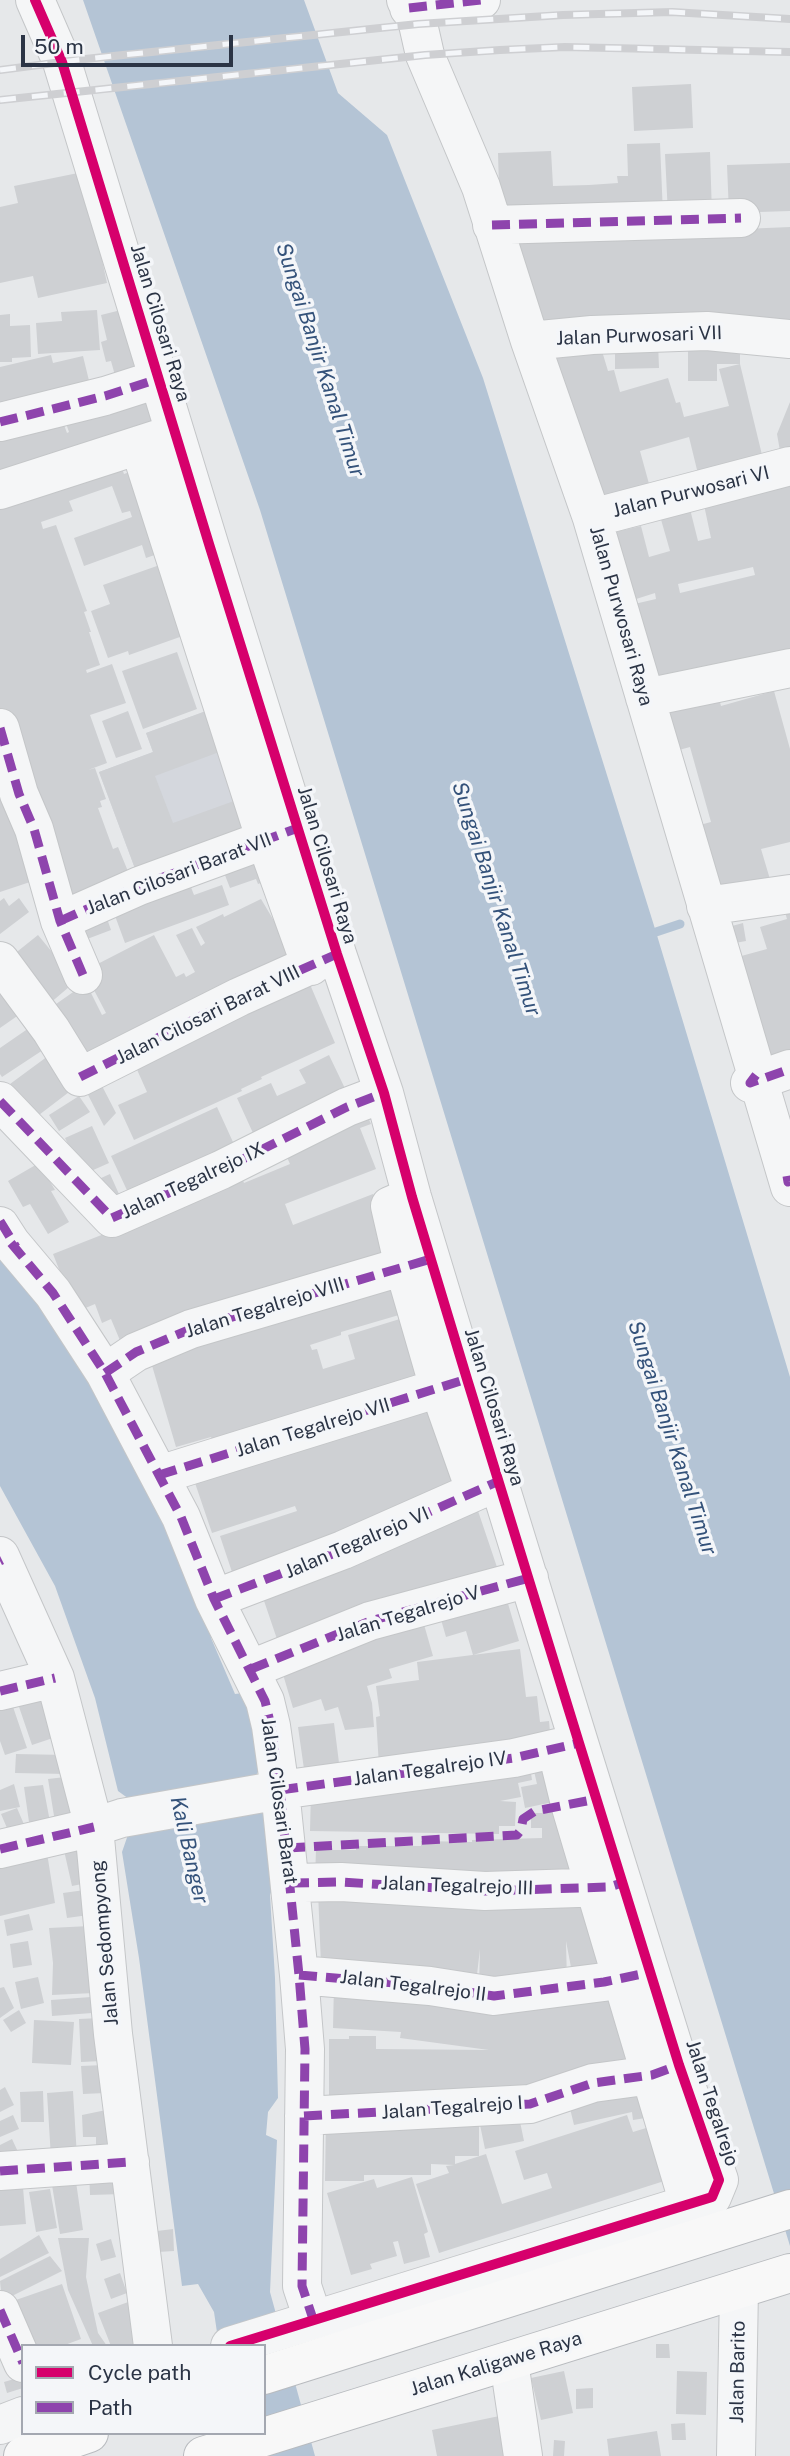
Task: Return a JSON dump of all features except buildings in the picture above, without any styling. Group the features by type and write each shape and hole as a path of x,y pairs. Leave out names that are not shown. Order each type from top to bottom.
{"highway":[{"path":"266,2374 790,2209"},
{"name":"Jalan Kaligawe Raya","path":"203,2456 766,2280"},
{"path":"23,2456 83,2435"}],"street":[{"name":"Jalan Cilosari Raya","path":"36,0 62,62 175,433 282,834 324,960 384,1093 412,1196 418,1263 453,1384 567,1746"},
{"path":"407,4 481,0"},
{"name":"Jalan Purwosari Raya","path":"407,4 418,24 425,55 481,187 530,341 592,518 706,906 773,1072 789,1182"},
{"path":"492,225 741,218"},
{"name":"Jalan Purwosari VII","path":"530,341 592,335 707,331 790,339"},
{"path":"0,422 105,396 158,379"},
{"path":"0,491 175,433"},
{"path":"139,445 282,834"},
{"name":"Jalan Purwosari VI","path":"592,518 790,466"},
{"path":"645,698 790,668"},
{"path":"0,728 19,793 34,829 60,921 83,975"},
{"name":"Jalan Cilosari Barat VII","path":"60,921 139,886 282,834"},
{"path":"706,906 790,894"},
{"name":"Jalan Cilosari Barat VIII","path":"0,961 51,1030 80,1077 239,997 324,960"},
{"name":"Jalan Tegalrejo IX","path":"0,1101 112,1219 221,1170 347,1107 384,1093"},
{"name":"Jalan Cilosari Barat","path":"0,1223 23,1259 53,1293 105,1373 181,1517 214,1600 265,1701 271,1726 268,1792 291,1883 305,2049 302,2286 305,2322"},
{"name":"Jalan Tegalrejo VIII","path":"105,1373 136,1352 191,1329 418,1263"},
{"name":"Jalan Tegalrejo VII","path":"159,1475 453,1384"},
{"name":"Jalan Tegalrejo VI","path":"214,1600 321,1559 487,1487"},
{"name":"Jalan Sedompyong","path":"1,1559 55,1678 108,1823 113,2034 153,2344"},
{"name":"Jalan Tegalrejo V","path":"250,1669 370,1621 517,1582"},
{"path":"0,1691 55,1678"},
{"name":"Jalan Tegalrejo IV","path":"0,1849 108,1823 268,1792 514,1758 567,1746"},
{"name":"Jalan Tegalrejo","path":"236,2344 712,2197 719,2180 666,2070 567,1746"},
{"name":"Jalan Tegalrejo III","path":"291,1883 341,1882 485,1891 609,1885"},
{"name":"Jalan Tegalrejo II","path":"299,1975 421,1985 494,1996 636,1975"},
{"name":"Jalan Tegalrejo I","path":"304,2116 530,2104 593,2083 666,2070"},
{"path":"0,2171 130,2162"},
{"name":"Jalan Barito","path":"736,2456 766,2280"},
{"path":"0,2310 21,2358"},
{"path":"509,2362 523,2456"},
{"path":"0,2425 21,2417"}],"shaded area":[{"path":"217,707 277,818 140,882 99,772 153,752 146,733"}],"water":[{"name":"Sungai Banjir Kanal Timur","path":"83,0 304,0 338,93 387,135 483,378 656,932 790,1377 790,2246 260,510"},
{"name":"Kali Banger","path":"0,1254 97,1378 210,1616 211,1638 235,1694 243,1693 255,1729 260,1768 252,1783 270,1809 278,1874 270,1895 278,2098 268,2112 266,2135 277,2140 270,2292 315,2456 235,2456 261,2435 266,2435 266,2344 219,2344 214,2312 198,2284 182,2286 139,1958 122,1852 131,1826 129,1799 118,1791 95,1698 55,1586 0,1486"}],"waterway":[{"path":"656,932 680,924"}],"railway":[{"path":"0,70 418,24 563,15 672,12 790,19"},
{"path":"0,100 425,55 500,50 565,47 790,52"}],"marked path":[{"path":"409,8 481,0"},
{"path":"492,225 741,218"},
{"path":"0,422 105,396 158,379"},
{"path":"0,728 19,794 34,829 60,921 83,975"},
{"path":"60,921 139,886 298,828"},
{"path":"80,1077 239,997 337,954"},
{"path":"756,1075 750,1083 790,1069"},
{"path":"0,1101 112,1218 221,1170 347,1107 384,1093"},
{"path":"787,1176 788,1182 790,1181"},
{"path":"0,1221 16,1247"},
{"path":"11,1243 53,1293 105,1373 181,1517 214,1599 265,1701 280,1790 305,2049 302,2286 313,2319"},
{"path":"105,1373 136,1352 191,1329 431,1259"},
{"path":"159,1475 467,1379"},
{"path":"214,1599 343,1550 499,1481"},
{"path":"251,1669 370,1621 529,1578"},
{"path":"0,1691 55,1678"},
{"path":"280,1790 514,1758 579,1743"},
{"path":"287,1848 517,1835 523,1819 535,1811 597,1799"},
{"path":"0,1849 94,1827"},
{"path":"291,1883 341,1882 485,1891 609,1887 622,1883"},
{"path":"299,1975 430,1986 494,1996 604,1982 651,1972"},
{"path":"304,2116 530,2104 593,2083 652,2075 679,2065"},
{"path":"0,2171 130,2162"},
{"path":"0,2310 21,2358"}],"cycle path":[{"path":"35,0 62,62 337,954 384,1093 412,1197 579,1743 679,2065 719,2180 712,2197 236,2344"}]}
